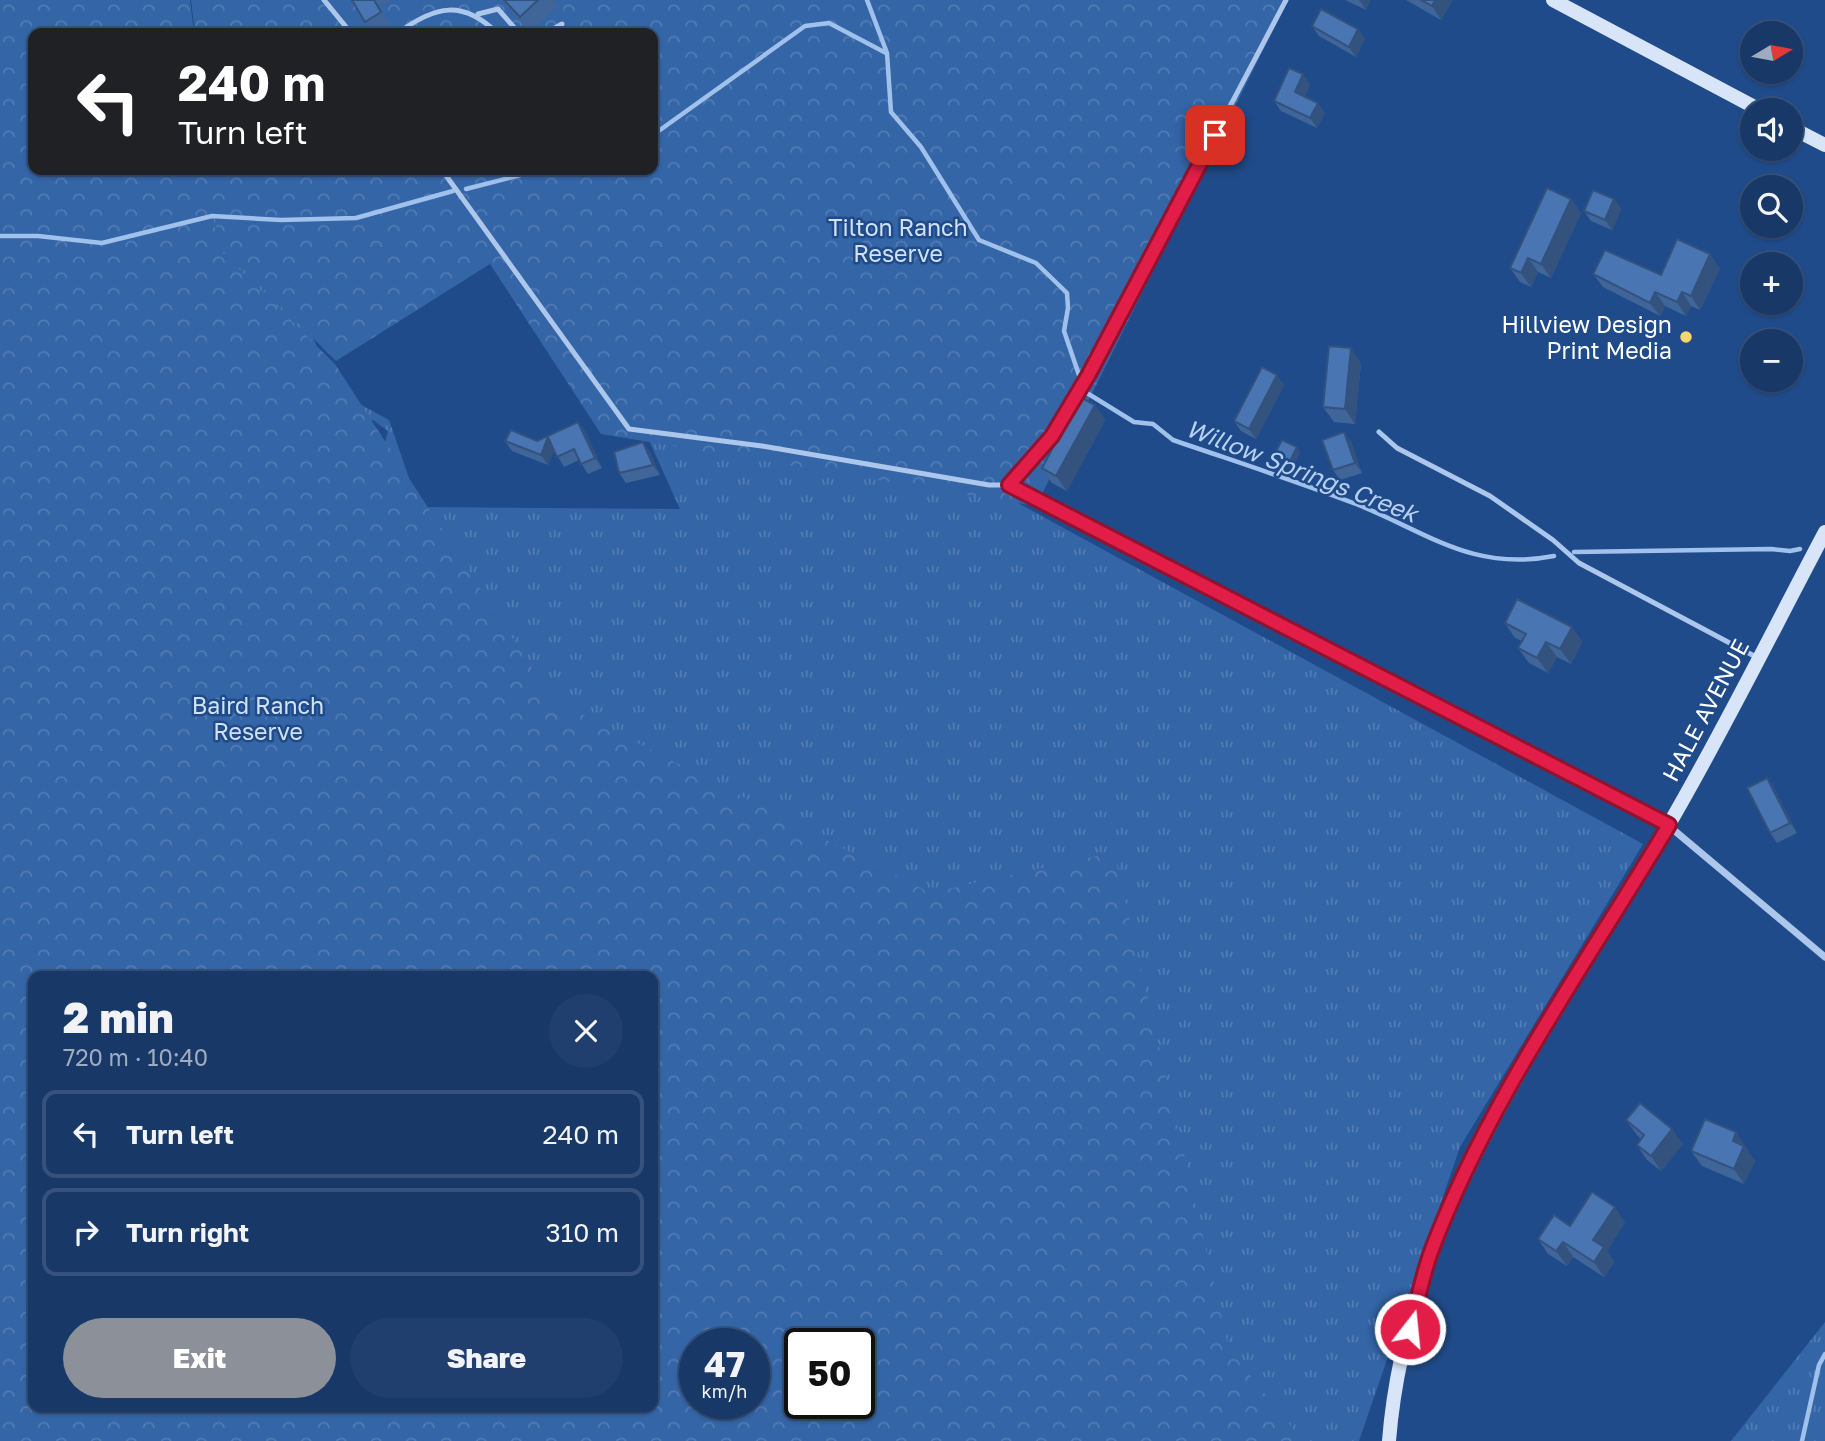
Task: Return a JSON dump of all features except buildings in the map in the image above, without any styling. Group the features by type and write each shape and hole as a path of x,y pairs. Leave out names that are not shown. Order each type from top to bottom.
{"main road":[{"path":"1553,0 1740,99"},
{"path":"1803,134 1825,145"},
{"name":"HALE AVENUE","path":"1389,1441 1406,1342 1431,1254 1458,1188 1499,1109 1669,825 1825,533"}],"street":[{"path":"1669,825 1825,957"}],"lane":[{"path":"324,0 347,28"},
{"path":"1009,485 1052,436 1089,374 1286,0"},
{"path":"405,28 430,9 459,4 487,20 494,28"},
{"path":"478,14 498,9 515,28"},
{"path":"555,28 562,24"},
{"path":"446,175 629,429 762,446 989,485 1009,485 1669,825"},
{"path":"1379,432 1397,448 1490,496 1553,540 1579,563 1758,659"}],"green space":[{"name":"Baird Ranch Reserve","path":"0,0 190,0 193,28 28,28 28,175 209,175 217,247 335,364 552,699 930,893 1114,852 1229,1349 1303,1441 0,1441"},
{"name":"Tilton Ranch Reserve","path":"191,0 1288,0 1036,506 601,434 490,264 336,361 218,244 211,175 658,175 658,28 194,28"},
{"path":"40,175 274,175 282,260 334,390 389,420 419,507 680,509 647,436 827,471 1016,502 1643,844 1460,1147 1359,1441 0,1441 0,1158 28,1369 28,1412 658,1412 658,971 650,971 383,451 388,431 373,420 364,422"},
{"path":"1825,1322 1825,1441 1731,1441"}],"waterway":[{"name":"Willow Springs Creek","path":"867,0 887,53 891,112 921,147 979,240 1036,263 1067,293 1068,308 1064,331 1080,378"},
{"path":"658,131 805,26 829,23 886,53"},
{"path":"466,189 521,175"},
{"path":"0,236 38,236 102,243 212,216 281,220 356,218 453,191"},
{"name":"Willow Springs Creek","path":"1087,393 1134,422 1153,424 1173,440 1356,504 1451,546 1498,559 1525,560 1554,556"},
{"name":"Willow Springs Creek","path":"1574,552 1800,549"},
{"path":"1802,1441 1819,1365 1825,1354"}],"place":[{"name":"Hillview Design Print Media","path":"1686,337"}],"route":[{"path":"1215,135 1089,374 1052,436 1009,485 1669,825 1492,1120 1458,1188 1431,1254 1410,1329"}]}
